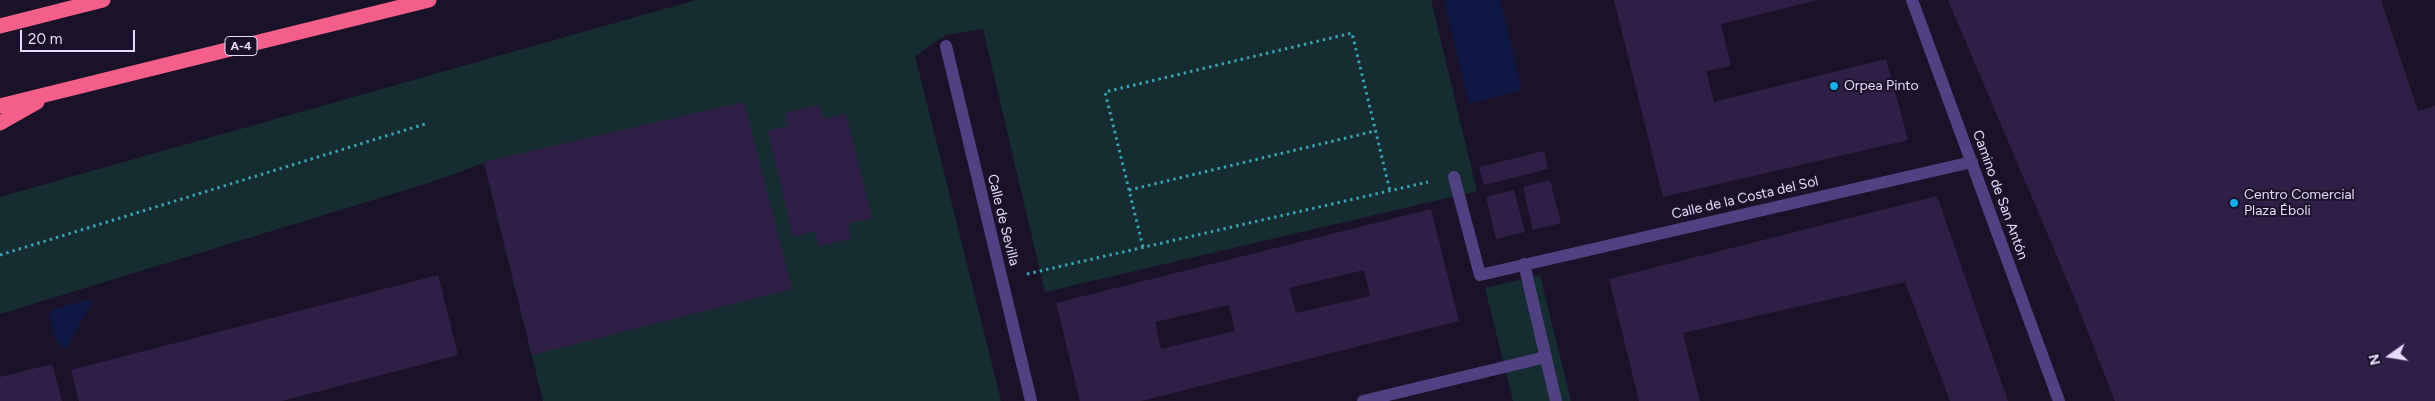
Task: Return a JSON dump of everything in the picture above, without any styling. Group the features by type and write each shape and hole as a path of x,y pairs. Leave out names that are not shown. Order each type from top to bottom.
{"highway":[{"path":"0,26 103,0"},
{"name":"A-4","path":"0,106 429,0"},
{"path":"0,124 53,93"}],"street":[{"name":"Camino de San Antón","path":"1912,0 2059,401"},
{"name":"Calle de Sevilla","path":"946,46 1031,401"},
{"name":"Calle de la Costa del Sol","path":"1454,177 1480,275 1972,162"},
{"path":"1524,264 1556,401"},
{"path":"1363,401 1546,357"}],"path":[{"path":"1143,247 1105,92 1333,37 1352,33 1390,191"},
{"path":"0,255 425,124"},
{"path":"1129,190 1375,131"},
{"path":"1002,279 1454,177"}],"green space":[{"path":"696,0 1431,0 1477,191 1045,292 983,29 946,35 915,56 1001,401 543,401 484,163 432,182 0,314 0,197"},
{"path":"1540,275 1571,401 1513,401 1485,288"}],"shaded area":[{"path":"1444,0 1500,0 1522,90 1469,104"},
{"path":"88,300 92,302 69,344 65,347 61,345 55,338 49,314 51,310"}],"building":[{"name":"Orpea Pinto","path":"1614,0 1817,0 1721,24 1731,66 1706,71 1714,102 1886,59 1908,140 1663,197"},
{"name":"Centro Comercial Plaza Éboli","path":"1948,0 2381,0 2418,111 2435,106 2435,401 2115,401 2073,294"},
{"path":"744,102 792,289 532,355 484,162"},
{"path":"819,105 823,119 846,114 872,218 848,224 851,239 819,246 815,231 793,237 768,131 788,126 785,113"},
{"path":"1544,151 1548,169 1484,185 1479,167"},
{"path":"1550,180 1561,223 1533,230 1523,187"},
{"path":"1514,190 1525,232 1496,239 1486,197"},
{"path":"1937,196 2008,401 1950,401 1905,282 1683,333 1700,401 1639,401 1609,279"},
{"path":"1431,209 1459,321 1141,401 1080,401 1056,303","holes":["1364,270 1370,296 1296,313 1289,288","1229,305 1235,331 1161,349 1155,322"]},
{"path":"438,275 458,355 282,401 79,401 71,370"},
{"path":"52,364 62,401 0,401 0,377"}],"place":[{"name":"Orpea Pinto","path":"1834,86"},
{"name":"Centro Comercial Plaza Éboli","path":"2234,203"}]}
